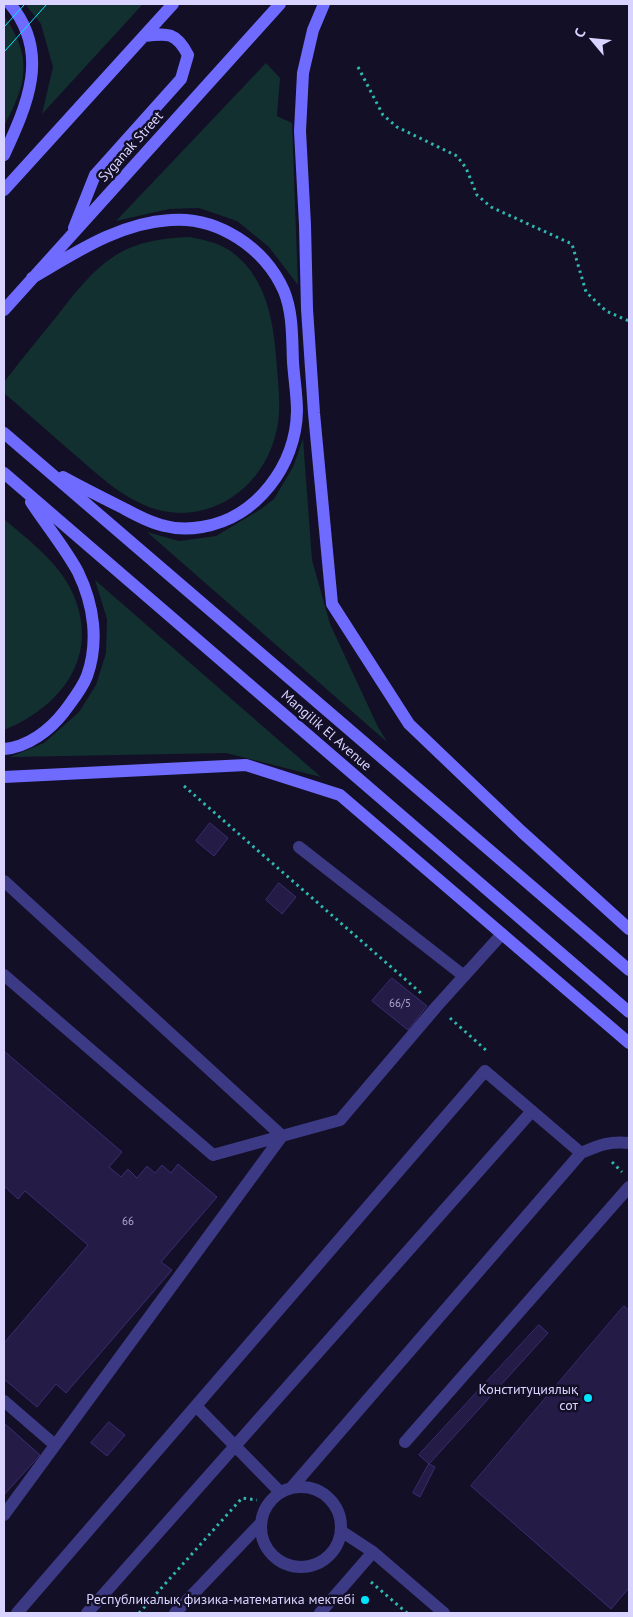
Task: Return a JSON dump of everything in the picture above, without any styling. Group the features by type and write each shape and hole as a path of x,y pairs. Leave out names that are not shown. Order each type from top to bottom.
{"main road":[{"path":"4,155 23,113 30,92 33,68 30,44 23,22 10,4"},
{"path":"4,190 173,4"},
{"name":"Syganak Street","path":"4,310 280,4"},
{"path":"324,4 313,30 303,74 300,132 308,338 332,604 409,724 522,832 629,929"},
{"path":"72,235 95,175 181,79 188,55 181,41 166,34 144,36"},
{"path":"32,278 95,241 147,223 170,220 195,221 218,227 237,237 255,251 271,269 284,292 290,313 296,420 290,447 281,468 266,492 249,508 227,520 202,527 180,528 164,526 144,518 45,468"},
{"name":"Mangilik El Avenue","path":"4,433 629,970"},
{"name":"Mangilik El Avenue","path":"4,473 629,1012"},
{"path":"4,748 25,744 41,734 64,713 74,700 86,678 92,655 94,632 86,590 77,571 23,489"},
{"path":"4,776 246,765 340,795 629,1043"}],"lane":[{"path":"299,847 464,976 502,934"},
{"path":"4,881 282,1136"},
{"path":"4,975 213,1155 340,1120 437,1006 502,934"},
{"path":"17,1613 485,1071 581,1153"},
{"path":"87,1613 532,1111"},
{"path":"4,1515 282,1136"},
{"path":"286,1490 305,1486 317,1490 328,1497 336,1506 341,1518 342,1531 337,1544 329,1556 318,1564 304,1567 290,1566 278,1560 268,1550 262,1537 261,1523 264,1511 271,1500 286,1490 581,1153 604,1143 618,1142 629,1144"},
{"path":"405,1442 628,1181"},
{"path":"4,1401 55,1445"},
{"path":"196,1406 236,1446 286,1490"},
{"path":"175,1613 261,1523"},
{"path":"342,1531 372,1552 444,1613"},
{"path":"320,1613 372,1552"}],"path":[{"path":"358,67 383,115 397,127 457,156 466,168 477,195 491,206 572,244 586,292 606,310 629,321"},
{"path":"176,786 184,786 495,1058"},
{"path":"595,1147 628,1181"},
{"path":"139,1613 242,1498 257,1500"},
{"path":"357,1570 407,1613"}],"green space":[{"path":"25,4 143,4 42,114 53,67 41,24"},
{"path":"4,16 19,45 23,58 23,71 18,97 4,126"},
{"path":"266,63 280,78 277,116 292,123 298,285 269,247 237,221 199,208 169,209 116,221"},
{"path":"190,237 217,244 232,252 244,263 262,290 274,336 279,404 277,431 274,440 266,460 254,477 240,492 223,503 204,510 184,513 163,511 142,504 115,488 4,393 4,382 77,291 107,261 124,250 142,243 161,239"},
{"path":"303,439 312,560 330,624 377,725 387,742 147,532 179,541 216,536 274,499 293,467"},
{"path":"4,519 39,549 62,575 78,608 82,631 80,652 73,672 61,690 45,706 26,719 4,730"},
{"path":"95,580 321,777 226,753 10,757 44,743 79,712 96,685 106,653 107,619"}],"building":[{"path":"210,823 228,838 214,856 196,841"},
{"path":"279,883 296,897 282,914 266,900"},
{"path":"392,978 427,1006 408,1030 372,1001"},
{"path":"4,1051 122,1152 109,1167 121,1177 128,1169 137,1178 147,1166 155,1173 162,1165 171,1173 178,1164 217,1197 161,1262 172,1270 66,1393 56,1384 37,1407 4,1379 4,1343 88,1245 25,1191 18,1199 4,1186"},
{"name":"Конституциялық сот","path":"624,1306 629,1310 629,1588 611,1609 471,1486"},
{"path":"539,1325 548,1333 429,1464 419,1455"},
{"path":"109,1422 125,1435 107,1456 91,1443"},
{"path":"4,1423 40,1455 4,1495"},
{"path":"429,1464 435,1467 420,1497 413,1493"}],"tram line":[{"path":"4,27 25,4"},
{"path":"4,52 47,4"}],"place":[{"name":"Конституциялық сот","path":"588,1398"},
{"name":"Республикалық физика-математика мектебі","path":"365,1600"}]}
